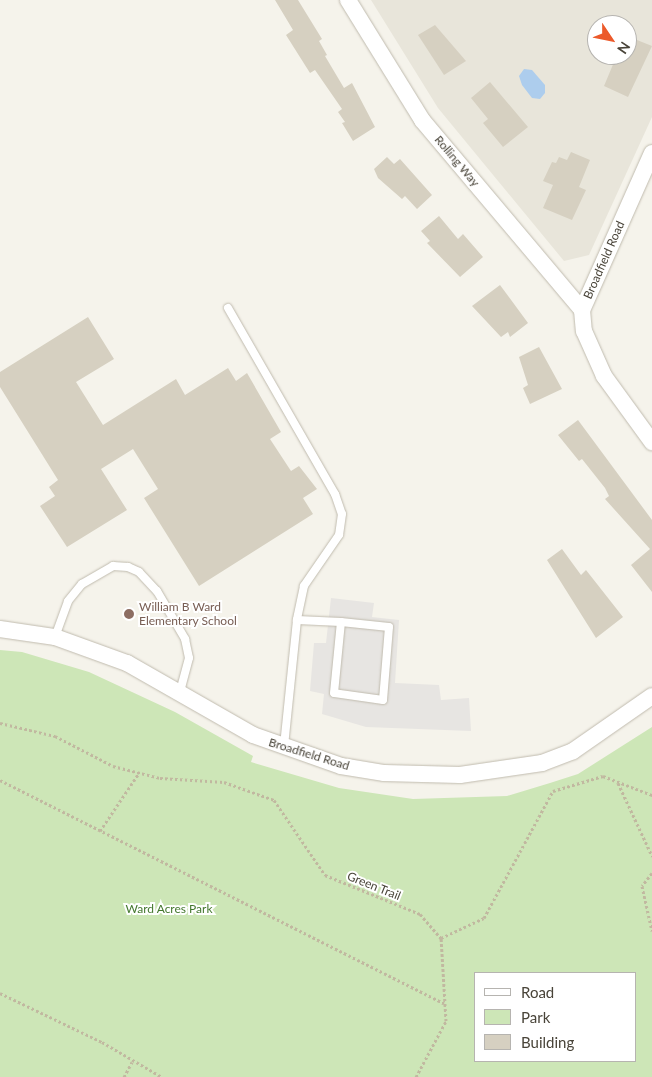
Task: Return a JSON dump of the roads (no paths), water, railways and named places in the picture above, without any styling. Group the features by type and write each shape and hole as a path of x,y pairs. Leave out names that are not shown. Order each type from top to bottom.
{"street":[{"name":"Rolling Way","path":"348,0 422,120 582,310"},
{"name":"Broadfield Road","path":"652,153 582,310 584,331 604,376 652,442"},
{"name":"Broadfield Road","path":"0,629 55,637 127,663 180,691 253,735 284,748 341,766 384,773 460,776 542,763 573,752 652,696"}],"lane":[{"path":"228,308 335,494 342,514 340,535 304,586 297,620 284,748"},
{"path":"55,637 68,601 82,584 113,566 128,567 139,572 157,591 185,640 189,658 180,691"},
{"path":"297,620 341,622 389,628 382,700 334,693 341,622"}],"water":[{"path":"524,69 532,70 545,85 545,93 540,99 532,98 522,85 519,76"}],"place":[{"name":"William B Ward Elementary School","path":"129,614"}],"park label":[{"name":"Ward Acres Park","path":"169,909"}]}
